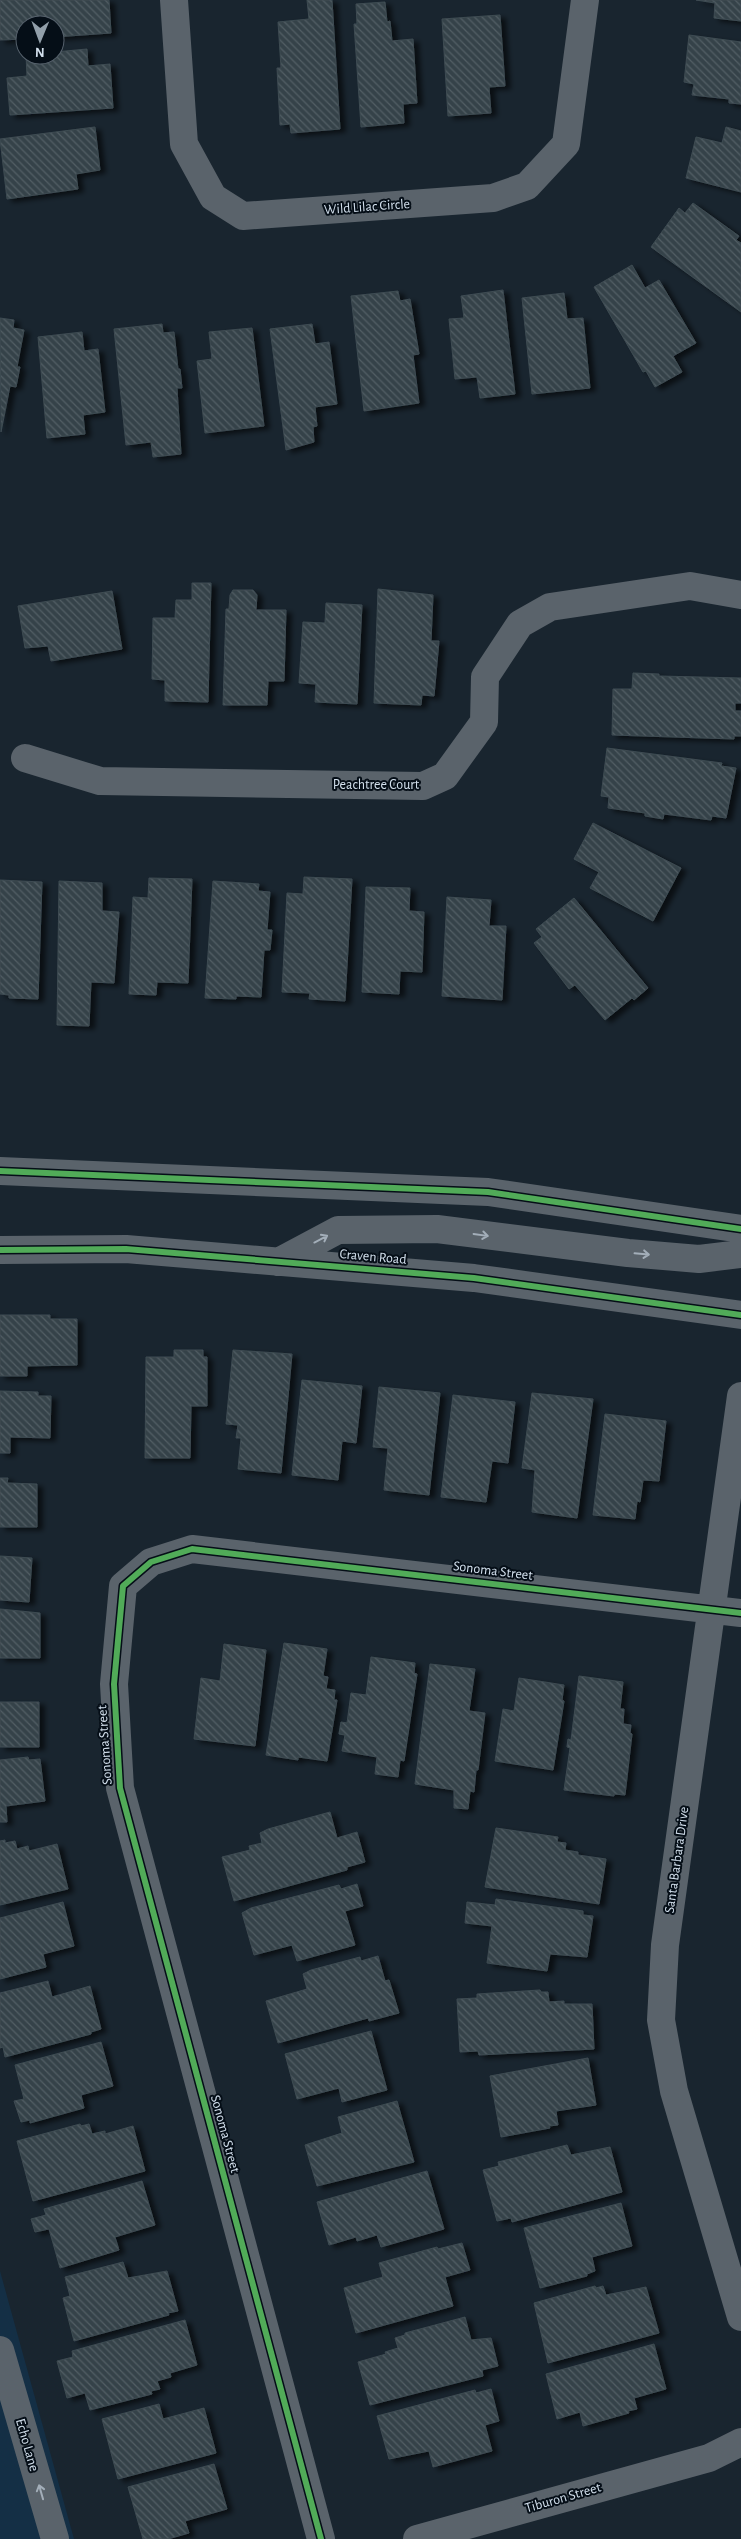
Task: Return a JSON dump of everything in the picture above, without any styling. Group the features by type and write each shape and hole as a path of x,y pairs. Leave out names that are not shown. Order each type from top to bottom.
{"street":[{"name":"Wild Lilac Circle","path":"174,0 184,144 213,198 242,216 493,198 527,186 566,144 585,0"},
{"name":"Peachtree Court","path":"25,758 100,781 423,786 445,776 484,722 485,677 520,624 550,607 690,586 741,595"},
{"path":"0,1171 488,1192 741,1230"},
{"path":"278,1262 338,1230 437,1229 628,1253 699,1259 741,1254"},
{"name":"Craven Road","path":"0,1250 126,1249 474,1278 741,1315"},
{"name":"Santa Barbara Drive","path":"741,1396 665,1945 661,2020 674,2091 741,2317"},
{"name":"Sonoma Street","path":"321,2539 120,1788 114,1684 124,1586 151,1562 192,1548 711,1608 741,1614"},
{"name":"Echo Lane","path":"0,2350 55,2539"},
{"name":"Tiburon Street","path":"417,2539 709,2458 741,2442"}],"shaded area":[{"path":"0,2271 74,2539 0,2539"}],"building":[{"path":"0,0 109,0 111,33 65,36 65,15 15,15 15,39 0,40"},
{"path":"307,0 332,0 340,129 291,133 290,124 280,125 277,68 281,68 278,22 309,19"},
{"path":"696,0 741,0 741,21 714,18 715,3"},
{"path":"385,2 387,22 390,21 392,41 413,39 417,103 403,104 404,123 361,127 354,24 357,24 356,4"},
{"path":"500,15 505,86 489,87 491,113 448,116 442,19"},
{"path":"689,35 741,42 741,104 729,103 729,99 692,95 694,84 684,82"},
{"path":"87,49 88,66 110,64 113,108 10,115 7,78 27,76 26,65 65,65 65,51"},
{"path":"95,127 100,170 76,174 78,189 7,199 0,139"},
{"path":"726,127 741,131 741,192 686,178 696,137 722,143"},
{"path":"693,203 739,236 736,240 741,243 741,312 651,247 679,208 685,213"},
{"path":"632,265 645,288 659,280 696,343 673,356 682,372 655,387 646,371 643,372 594,287"},
{"path":"503,290 515,394 480,398 477,377 455,379 449,319 464,318 461,296"},
{"path":"398,291 400,301 410,299 419,354 413,355 419,403 364,411 351,296"},
{"path":"564,293 567,319 583,318 590,388 532,394 522,298"},
{"path":"0,318 14,320 13,328 24,330 17,367 20,367 16,387 10,386 1,432"},
{"path":"162,324 163,333 174,332 178,369 180,369 182,388 177,388 181,454 153,457 151,442 126,445 114,329"},
{"path":"312,324 315,344 329,342 337,404 315,407 317,426 313,427 314,442 286,450 270,329"},
{"path":"252,328 264,426 205,433 197,361 212,359 209,332"},
{"path":"82,332 84,351 98,349 105,412 83,415 85,434 47,438 38,337"},
{"path":"192,583 211,583 208,702 165,701 165,680 152,679 153,618 175,618 176,600 192,600"},
{"path":"378,589 433,595 431,641 439,641 434,696 422,695 421,705 374,703"},
{"path":"233,590 253,590 257,595 256,610 286,610 284,681 268,681 267,705 223,705 226,609 229,609 230,595"},
{"path":"112,591 122,649 51,661 48,646 25,648 18,606"},
{"path":"326,603 362,605 357,704 315,702 316,684 299,683 303,622 325,623"},
{"path":"633,673 659,674 659,676 741,678 741,703 735,703 735,711 741,711 741,736 734,736 734,739 612,735 613,689 632,689"},
{"path":"607,748 722,763 721,766 736,768 726,818 712,816 711,820 664,814 663,819 645,816 645,813 608,808 609,797 601,796"},
{"path":"593,823 681,868 653,921 590,888 599,872 574,859"},
{"path":"304,877 352,879 345,1001 309,999 310,993 282,992 287,893 303,894"},
{"path":"149,878 192,879 188,983 157,982 156,995 129,994 133,897 148,898"},
{"path":"0,880 42,882 38,999 9,998 9,995 0,994"},
{"path":"59,881 102,883 102,911 119,912 114,983 91,982 89,1026 57,1025"},
{"path":"213,881 259,884 258,891 270,892 267,930 272,930 270,950 264,950 261,997 236,996 236,999 205,998"},
{"path":"366,887 410,888 409,911 424,912 422,972 400,971 399,994 362,992"},
{"path":"447,897 491,900 489,926 506,926 502,1000 442,996"},
{"path":"574,898 648,988 634,1000 632,998 605,1020 575,985 569,989 534,943 542,937 536,929"},
{"path":"0,1315 50,1315 50,1319 77,1319 77,1365 27,1366 27,1376 0,1376"},
{"path":"174,1350 203,1350 203,1357 207,1357 207,1406 191,1406 190,1458 145,1458 146,1357 174,1357"},
{"path":"233,1350 292,1354 281,1473 238,1469 241,1438 236,1438 238,1425 226,1424"},
{"path":"302,1380 362,1386 356,1443 342,1441 338,1480 292,1475"},
{"path":"379,1387 440,1393 429,1495 384,1490 388,1448 373,1447"},
{"path":"0,1391 38,1392 38,1396 51,1396 50,1438 10,1437 10,1453 0,1453"},
{"path":"532,1393 593,1399 577,1518 532,1512 535,1470 522,1468"},
{"path":"453,1395 515,1402 508,1463 492,1461 486,1502 441,1497"},
{"path":"605,1414 666,1421 659,1481 643,1480 640,1502 637,1501 635,1519 593,1515"},
{"path":"0,1478 8,1478 7,1483 37,1484 37,1527 0,1527"},
{"path":"0,1556 32,1558 29,1602 0,1600"},
{"path":"0,1609 40,1613 40,1658 0,1658"},
{"path":"284,1643 327,1649 323,1676 328,1677 326,1689 335,1690 334,1700 337,1700 327,1761 298,1757 298,1760 266,1755"},
{"path":"224,1644 266,1650 255,1746 194,1739 201,1678 220,1681"},
{"path":"371,1657 415,1663 414,1673 417,1674 404,1761 400,1760 398,1777 375,1774 377,1757 342,1751 345,1735 339,1734 341,1722 347,1723 351,1693 366,1695"},
{"path":"430,1664 475,1669 469,1711 485,1713 478,1770 476,1770 474,1792 470,1791 468,1809 454,1808 454,1790 415,1784"},
{"path":"579,1676 623,1682 620,1709 624,1709 623,1724 631,1725 630,1733 632,1734 625,1795 614,1794 614,1796 564,1790 570,1748 567,1747 568,1739 571,1740"},
{"path":"519,1678 564,1685 562,1700 564,1701 553,1770 495,1761 503,1709 514,1711"},
{"path":"0,1702 39,1702 39,1747 0,1747"},
{"path":"28,1757 29,1760 40,1759 45,1801 6,1806 7,1822 0,1822 0,1760"},
{"path":"330,1812 337,1838 357,1832 365,1862 347,1867 347,1870 234,1901 222,1857 250,1850 249,1846 262,1843 260,1833 268,1829"},
{"path":"496,1828 558,1837 557,1842 566,1843 565,1850 578,1852 578,1855 606,1859 599,1904 485,1887"},
{"path":"5,1840 5,1843 15,1841 17,1849 28,1846 29,1851 57,1844 68,1889 0,1905 0,1841"},
{"path":"357,1884 363,1906 345,1911 355,1945 297,1961 292,1945 254,1955 242,1913 251,1908 339,1885 341,1889"},
{"path":"496,1899 583,1911 583,1915 593,1916 587,1957 550,1954 547,1971 487,1963 492,1926 465,1923 467,1902 495,1905"},
{"path":"63,1902 74,1946 43,1954 46,1967 0,1979 0,1918"},
{"path":"378,1956 385,1981 389,1980 399,2013 369,2021 368,2018 278,2043 266,2001 307,1989 303,1974 311,1970 360,1957 361,1961"},
{"path":"48,1981 52,1997 90,1986 101,2029 91,2032 91,2034 5,2057 3,2047 0,2048 0,1993"},
{"path":"540,1990 541,1992 548,1992 549,2002 564,2001 564,2004 592,2004 594,2049 479,2055 478,2051 460,2052 457,1999 477,1998 477,1994"},
{"path":"371,2031 387,2090 342,2102 339,2088 297,2099 285,2054"},
{"path":"101,2042 113,2086 81,2095 84,2108 30,2123 30,2120 21,2122 14,2101 24,2099 15,2065"},
{"path":"588,2058 596,2105 556,2111 558,2125 549,2126 550,2128 501,2137 490,2076"},
{"path":"397,2101 414,2162 317,2186 305,2145 342,2133 338,2117"},
{"path":"80,2124 81,2126 89,2124 92,2134 105,2131 105,2134 133,2126 145,2171 33,2201 17,2141"},
{"path":"567,2145 571,2155 610,2147 622,2192 512,2222 511,2218 497,2221 483,2170 499,2166 498,2162"},
{"path":"427,2171 444,2229 381,2247 377,2235 357,2241 356,2237 329,2245 317,2202"},
{"path":"142,2181 155,2225 115,2237 119,2250 60,2268 49,2229 35,2232 31,2219 46,2215 44,2209"},
{"path":"621,2203 632,2246 592,2257 595,2271 587,2274 587,2276 540,2288 524,2228"},
{"path":"462,2243 470,2270 445,2277 453,2306 356,2333 344,2288 383,2277 379,2263 437,2247 438,2249"},
{"path":"123,2262 128,2278 167,2271 178,2311 74,2341 63,2298 70,2296 65,2277"},
{"path":"595,2286 596,2288 603,2286 606,2295 646,2287 659,2333 548,2363 534,2303"},
{"path":"465,2317 471,2340 491,2338 498,2366 482,2370 483,2376 370,2405 358,2362 386,2354 385,2352 398,2348 395,2338 405,2335 405,2333"},
{"path":"185,2320 197,2365 170,2373 171,2377 157,2381 160,2389 151,2391 152,2394 90,2410 85,2393 67,2398 57,2361 73,2357 72,2351"},
{"path":"654,2344 666,2389 634,2398 637,2409 628,2411 629,2413 583,2426 580,2412 557,2419 546,2374"},
{"path":"491,2389 499,2421 485,2425 492,2451 433,2467 429,2451 389,2459 377,2416 475,2390 476,2393"},
{"path":"159,2404 163,2419 204,2408 216,2453 118,2479 102,2419"},
{"path":"214,2464 227,2509 185,2521 189,2533 168,2539 143,2539 128,2487"}],"cycle path":[{"path":"0,1171 488,1192 741,1229"},
{"path":"0,1250 126,1249 474,1278 741,1315"},
{"path":"321,2539 120,1788 114,1684 123,1586 151,1562 192,1549 741,1613"}]}
